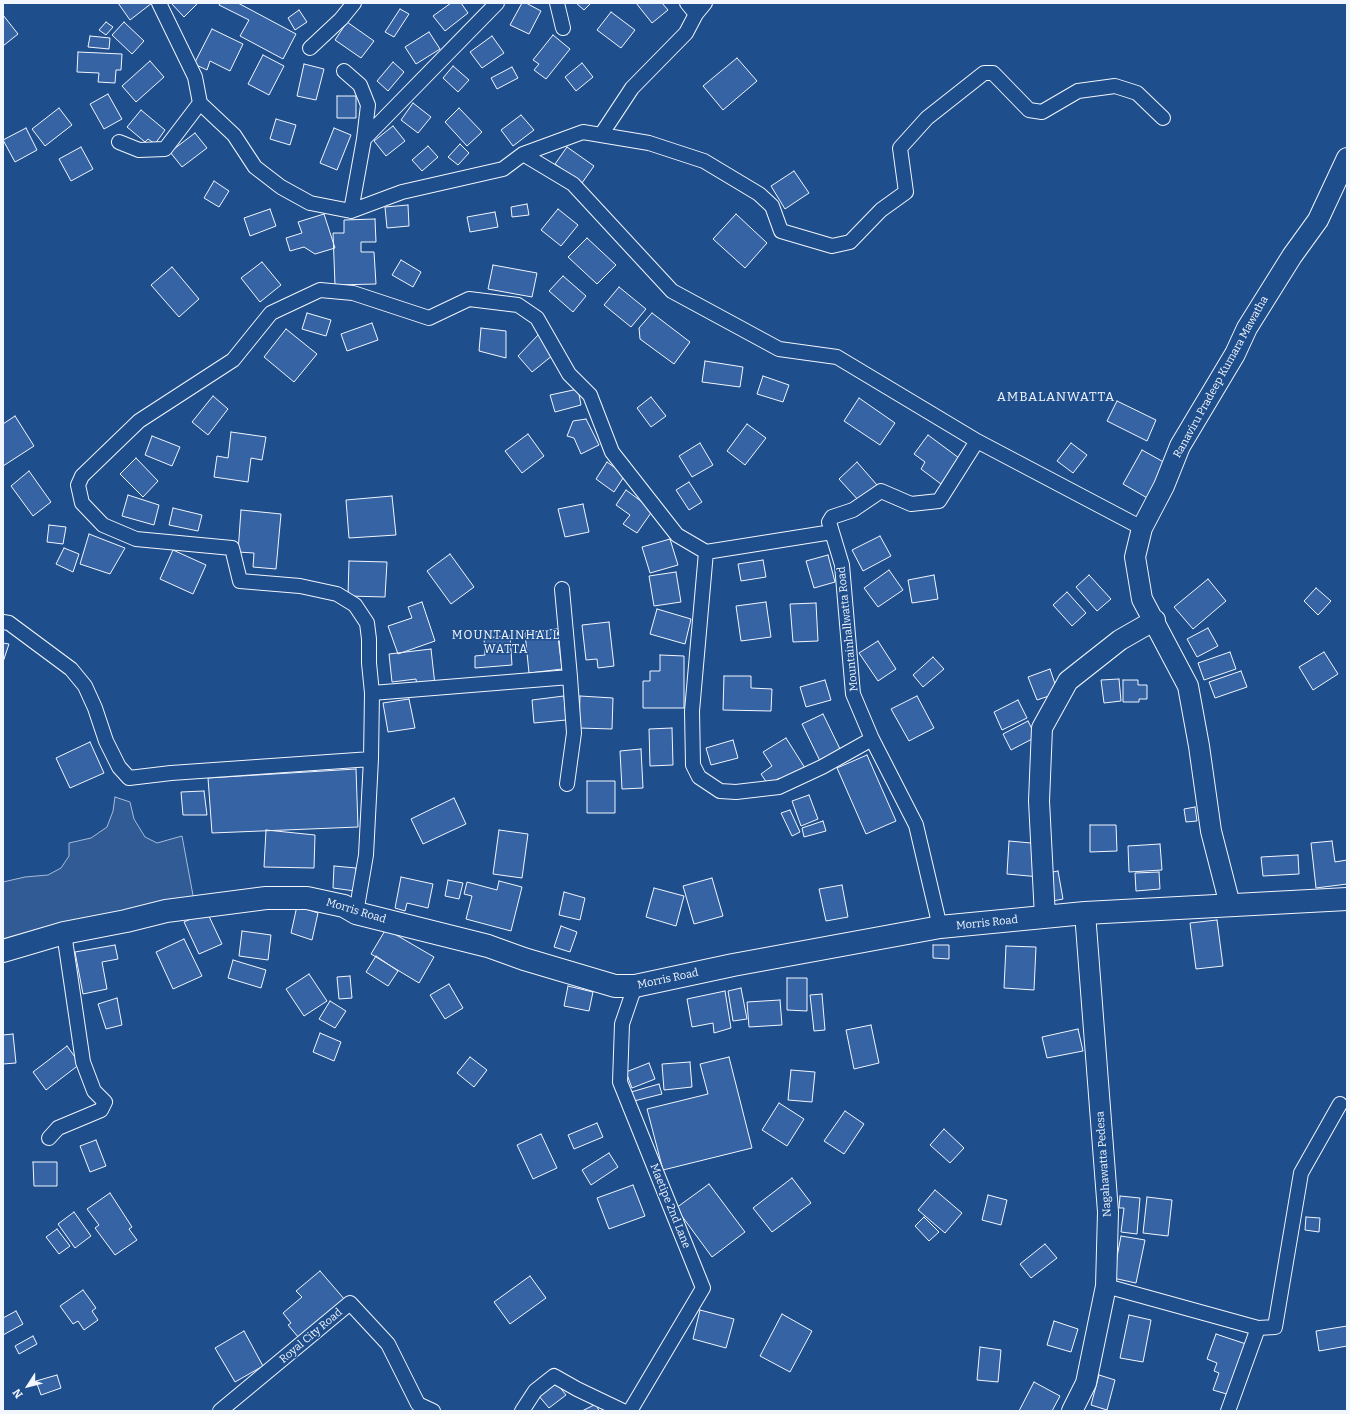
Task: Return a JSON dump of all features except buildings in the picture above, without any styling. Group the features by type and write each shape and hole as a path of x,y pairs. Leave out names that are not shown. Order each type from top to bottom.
{"main road":[{"name":"Morris Road","path":"3,951 64,933 126,921 166,911 266,898 308,898 344,906 356,913 488,946 524,959 615,986 635,986 733,965 940,927 1085,913 1347,899"}],"street":[{"path":"159,3 194,76 200,103 234,135 255,167 281,187 310,203 351,211 402,192 503,169 523,154 583,132 650,143 704,161 759,194 772,206 781,231 832,246 850,242 881,210 906,192 900,148 927,118 984,73 993,73 1028,110 1042,112 1078,90 1115,86 1137,93 1163,118"},
{"path":"310,48 341,19 354,3"},
{"path":"364,139 497,3"},
{"path":"558,3 563,28"},
{"path":"687,3 696,14"},
{"path":"601,135 632,88 686,33 696,14 705,3"},
{"path":"344,71 360,85 368,105 364,139 351,211"},
{"path":"119,142 138,150 165,149 200,103"},
{"path":"523,154 573,184 672,291 780,349 837,358 977,441 1142,528"},
{"name":"Ranaviru Pradeep Kumara Mawatha","path":"1230,905 1211,831 1199,746 1188,686 1155,620 1142,599 1134,557 1142,528 1164,486 1180,446 1235,354 1247,328 1292,256 1318,220 1347,158"},
{"path":"356,913 366,855 371,759 372,693 367,623 355,605 337,594 300,586 240,581 232,548 136,539 103,525 82,503 78,486 82,476 139,421 233,360 271,313 320,290 352,293 429,318 469,299 518,305 538,318 570,374 590,395 612,452 677,535 706,552 832,532 829,522 832,517 853,510 881,491 911,504 939,501 977,441"},
{"name":"Mountainhallwatta Road","path":"832,532 842,565 853,694 872,740 916,825 940,927"},
{"path":"706,552 692,711 694,765 699,776 720,791 736,792 779,787 822,767 872,740"},
{"path":"562,589 574,733 567,784"},
{"path":"1046,917 1039,801 1042,728 1068,681 1120,640 1155,620"},
{"path":"3,622 9,623 71,669 85,686 95,708 106,741 118,767 129,778 171,773 371,759"},
{"path":"372,693 570,677"},
{"name":"Nagahawatta Pedesa","path":"1072,1411 1086,1383 1106,1286 1108,1212 1085,913"},
{"path":"49,1138 58,1128 101,1110 105,1102 94,1091 83,1062 64,933"},
{"name":"Maetipe 2nd Lane","path":"630,1411 703,1288 620,1082 622,1024 635,986"},
{"path":"1106,1286 1258,1328 1276,1327 1301,1173 1340,1104"},
{"name":"Royal City Road","path":"220,1411 350,1303 388,1344 418,1404 433,1411"},
{"path":"1228,1411 1258,1328"},
{"path":"522,1411 535,1391 554,1376 623,1411"}],"shaded area":[{"path":"115,797 130,802 134,819 145,837 157,843 182,836 195,906 3,951 3,882 25,877 48,875 61,868 69,856 69,843 91,838 107,827 113,811"}],"district":[{"name":"AMBALANWATTA","path":"1056,397"},
{"name":"MOUNTAINHALL WATTA","path":"506,643"}]}
